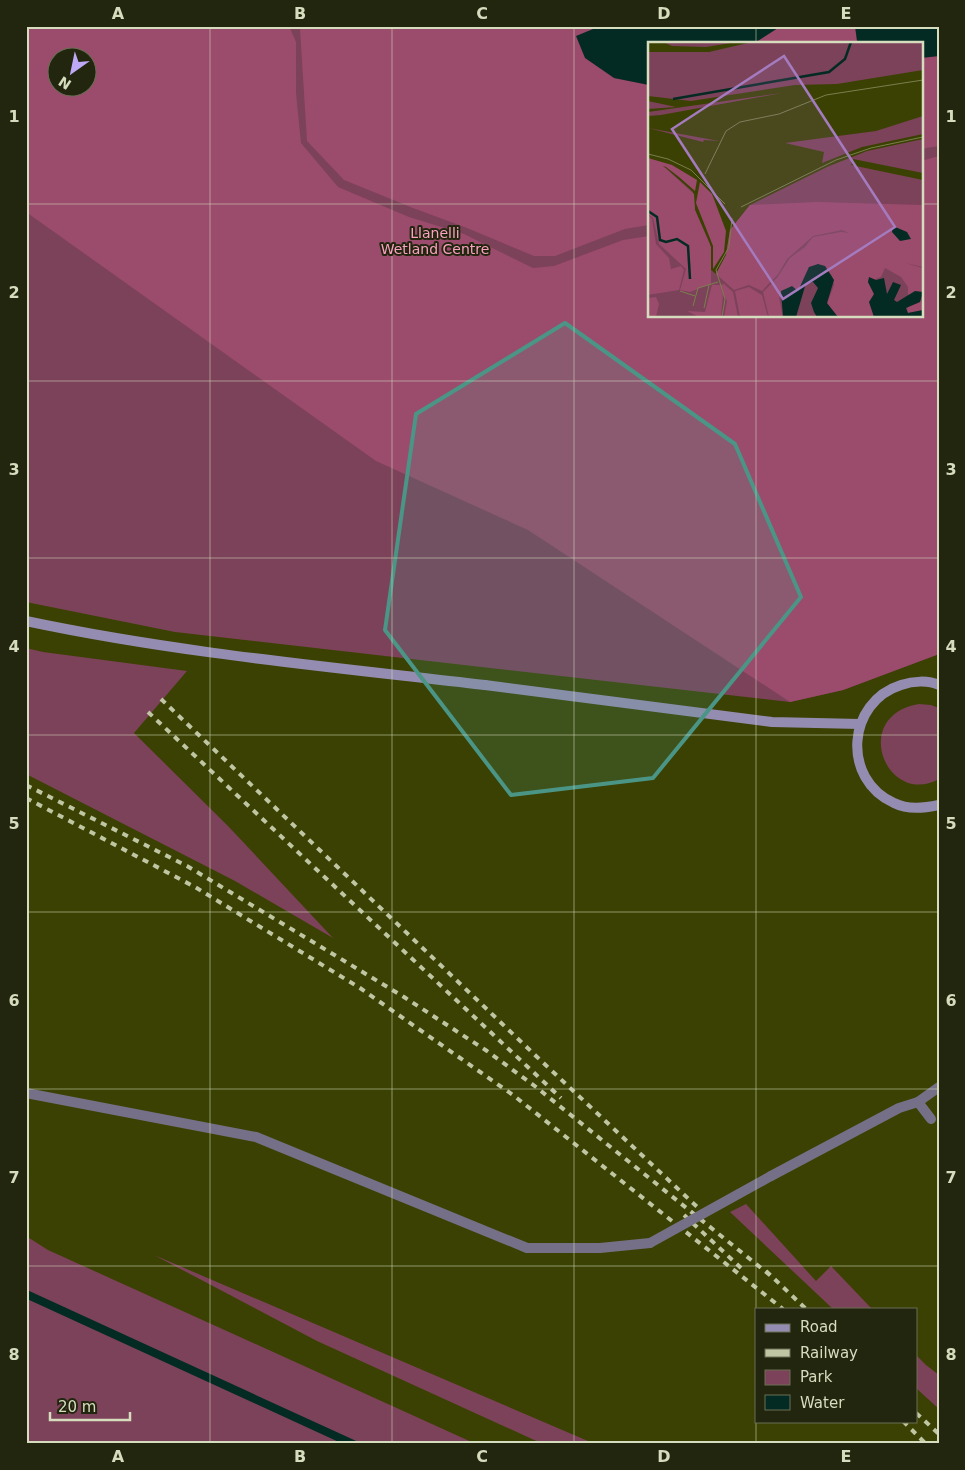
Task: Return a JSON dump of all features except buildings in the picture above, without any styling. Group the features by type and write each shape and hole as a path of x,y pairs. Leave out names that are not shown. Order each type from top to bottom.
{"main road":[{"path":"26,621 103,637 772,722 860,724"},
{"path":"939,685 935,683 912,682 889,689 871,703 860,724 856,747 862,770 875,790 894,803 917,808 939,806"}],"street":[{"path":"26,1093 256,1137 527,1248 600,1248 650,1243 898,1108 918,1102 939,1087"},
{"path":"918,1102 931,1119"}],"highlighted area":[{"path":"565,323 735,444 801,597 653,778 511,795 385,630 416,414"}],"green space":[{"name":"Llanelli Wetland Centre","path":"26,26 939,26 939,654 843,690 790,702 175,632 26,602"},
{"name":"Llanelli Wetland Centre","path":"26,26 289,26 296,42 296,93 301,143 338,187 409,217 464,234 533,268 554,266 623,240 648,236 648,318 922,318 922,161 939,156 939,654 843,690 790,702 528,530 376,461 26,212"},
{"path":"298,26 592,26 614,78 648,85 648,225 625,229 555,256 534,256 344,180 307,141 300,29"},
{"path":"781,26 855,26 859,42 756,42"},
{"path":"939,56 939,146 922,149 922,58"},
{"path":"26,648 43,652 187,671 134,733 228,826 333,938 235,881 26,774"},
{"path":"919,704 939,708 939,779 920,785 904,781 891,771 883,757 881,741 885,725 898,712"},
{"path":"746,1204 816,1281 831,1266 871,1308 832,1308 730,1212"},
{"path":"26,1236 48,1250 476,1444 26,1444"},
{"path":"154,1255 595,1444 543,1444 317,1341"},
{"path":"918,1357 939,1375 939,1409 918,1390"}],"water":[{"path":"592,26 781,26 756,42 648,42 648,85 614,78 585,58 576,36 593,29"},
{"path":"855,26 939,26 939,56 922,58 922,42 857,41"}],"waterway":[{"path":"26,1294 353,1444"}],"railway":[{"path":"161,699 709,1218"},
{"path":"148,712 561,1098"},
{"path":"26,785 187,866 404,997 487,1051 536,1087 771,1276"},
{"path":"26,798 195,887 360,988 513,1095 782,1308"},
{"path":"684,1215 741,1268"},
{"path":"766,1271 805,1308"},
{"path":"918,1415 939,1434"},
{"path":"904,1422 926,1444"}]}
